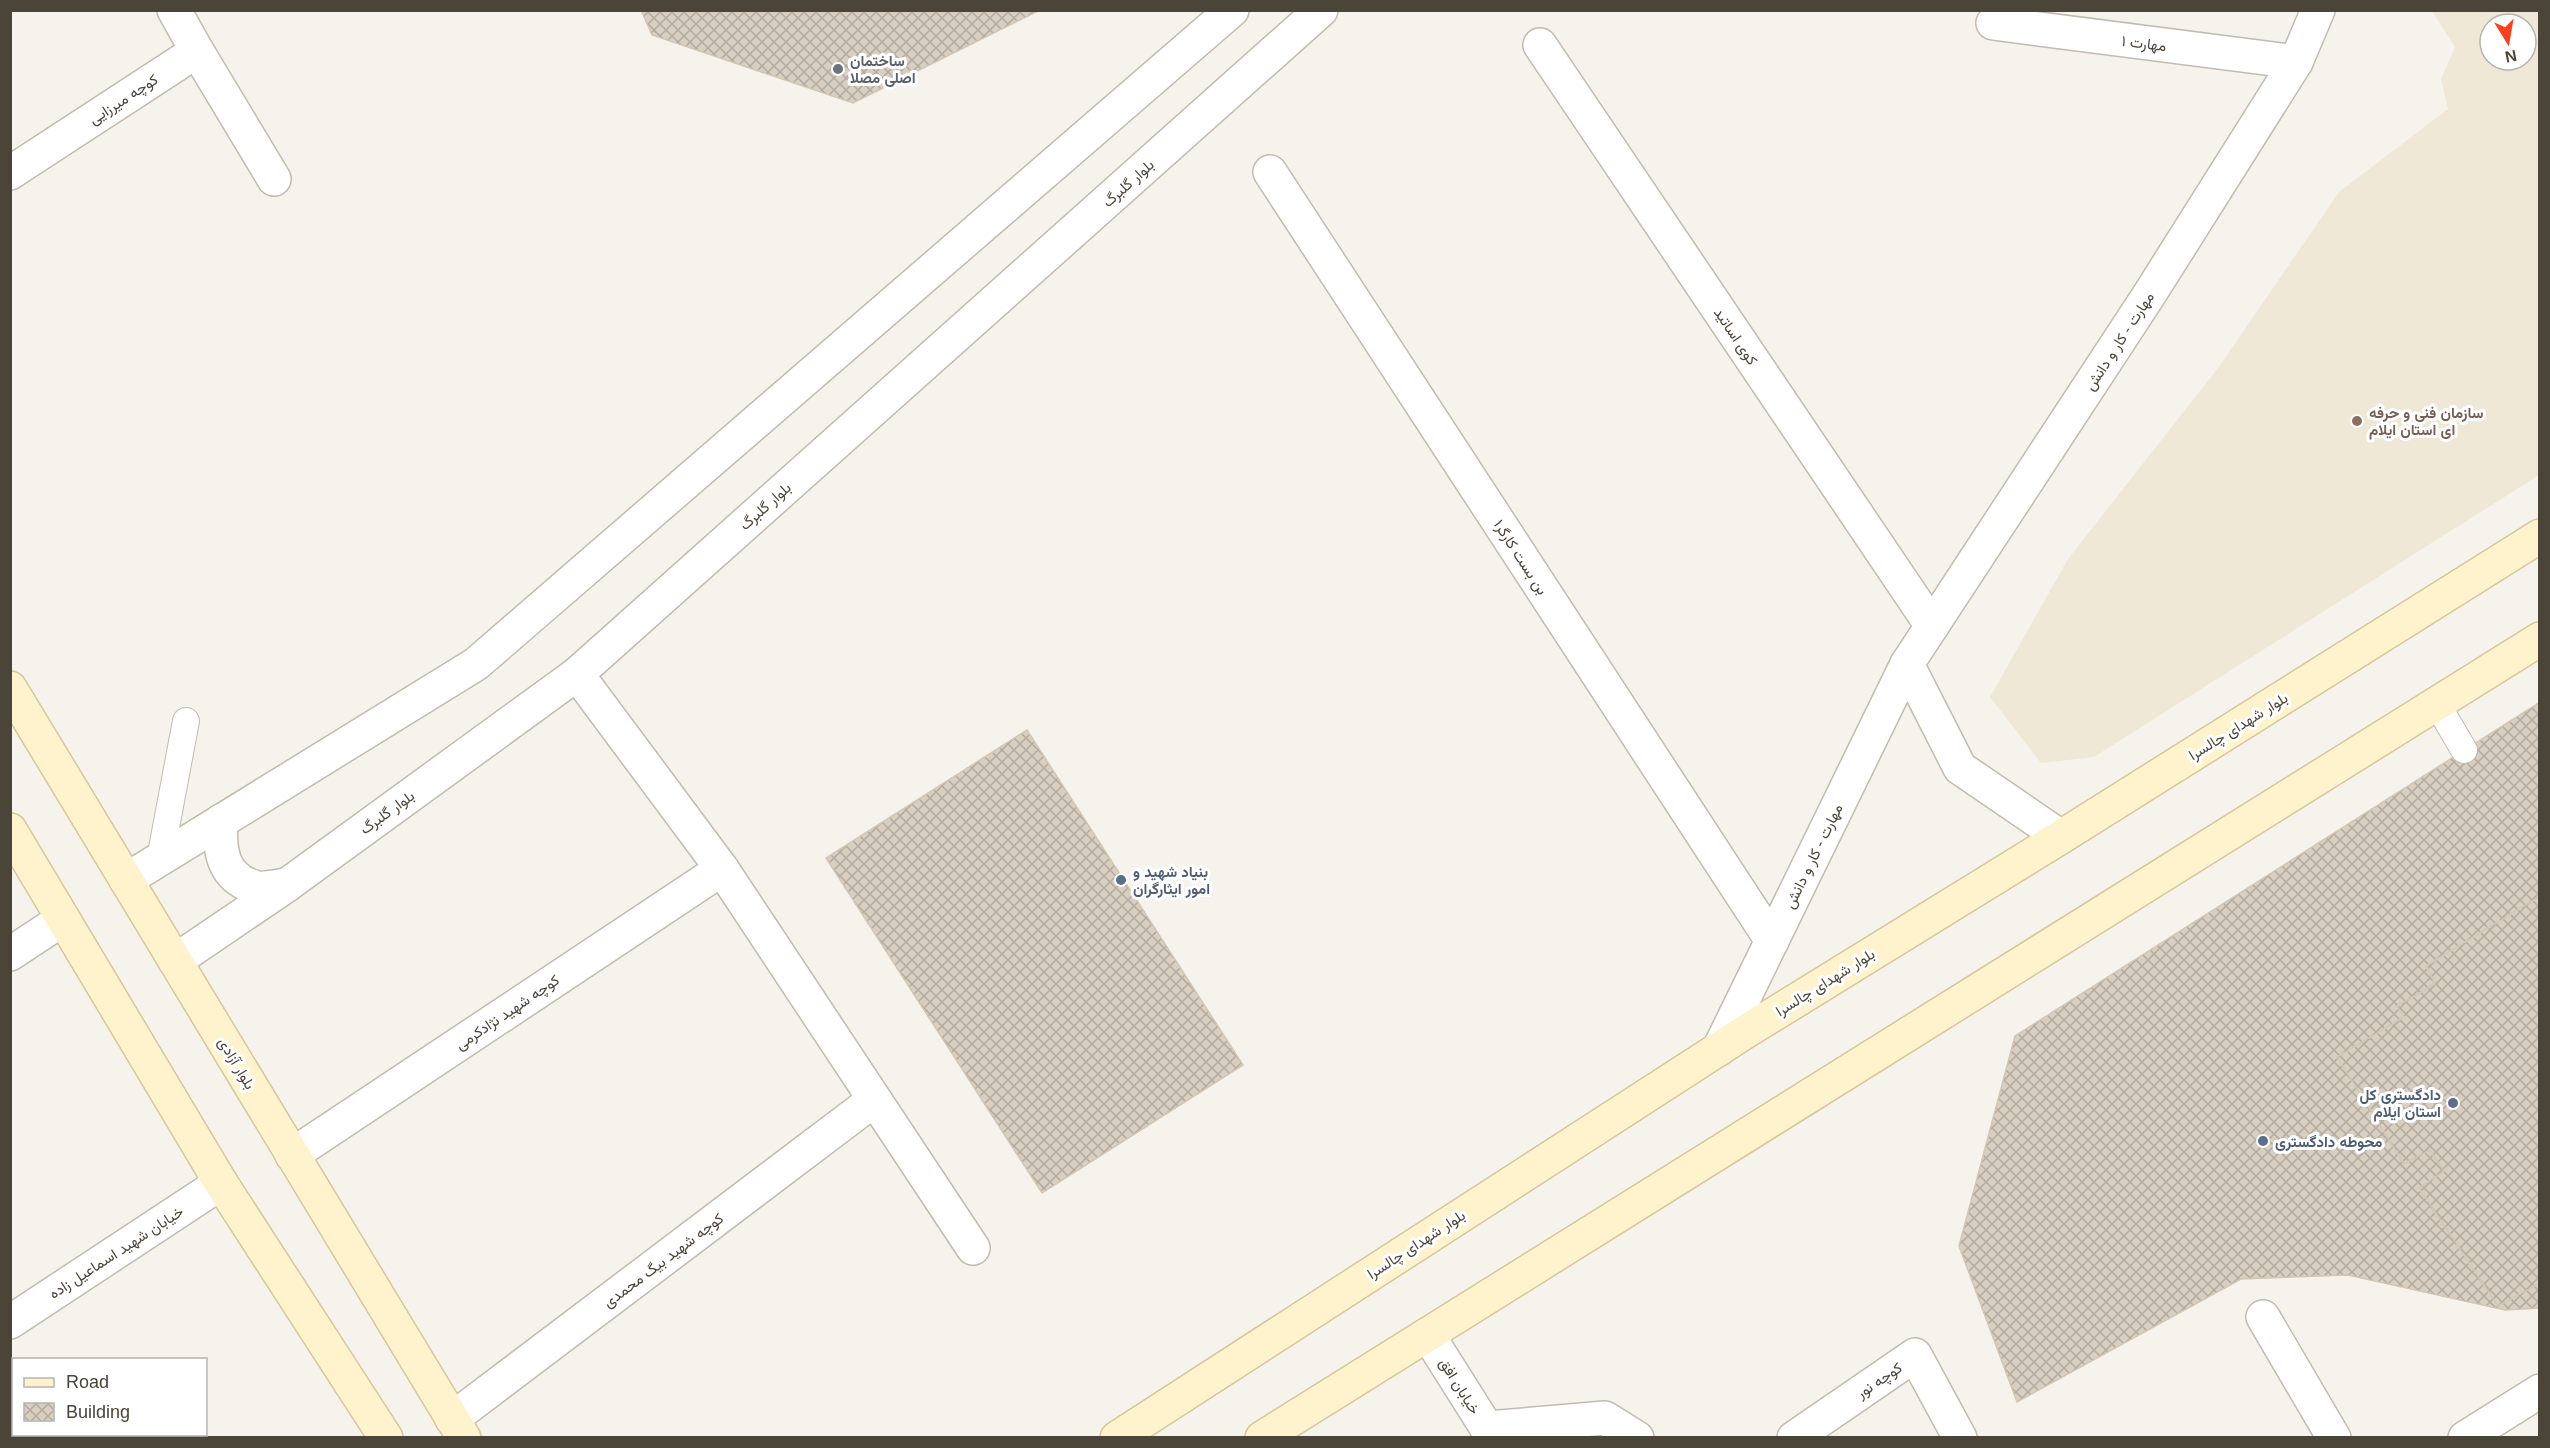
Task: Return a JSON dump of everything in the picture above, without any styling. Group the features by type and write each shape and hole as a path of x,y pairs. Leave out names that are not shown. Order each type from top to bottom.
{"main road":[{"name":"بلوار شهدای چالسرا","path":"1117,1437 1719,1049 2540,536"},
{"path":"1262,1437 2540,639"},
{"name":"بلوار آزادی","path":"10,688 458,1428"},
{"path":"10,830 221,1183 386,1437"}],"street":[{"path":"174,10 274,179"},
{"path":"126,880 476,664 1232,10"},
{"name":"بلوار گلبرگ","path":"175,961 287,885 577,674 1321,10"},
{"name":"مهارت - کار و دانش","path":"1719,1049 1907,663 2149,295 2296,62 2318,10"},
{"name":"مهارت ۱","path":"1993,23 2296,62"},
{"name":"کوی اساتید","path":"1540,45 1932,626"},
{"name":"کوچه میرزایی","path":"10,173 197,51"},
{"name":"بن بست کارگر۱","path":"1270,172 1772,941"},
{"path":"1907,663 1960,768 2061,837"},
{"path":"577,674 722,869 973,1248"},
{"path":"221,821 219,843 223,860 235,876 255,888 287,885"},
{"name":"کوچه شهید نژادکرمی","path":"292,1155 722,869"},
{"path":"10,954 63,919"},
{"name":"کوچه شهید بیگ محمدی","path":"458,1428 874,1100"},
{"name":"خیابان شهید اسماعیل زاده","path":"10,1322 221,1183"},
{"path":"2263,1317 2334,1437"},
{"name":"خیابان افق","path":"1428,1335 1490,1433"},
{"name":"کوچه نور","path":"1794,1437 1916,1355 1960,1437"},
{"path":"2465,1437 2540,1391"},
{"path":"1490,1433 1605,1418 1637,1437"}],"lane":[{"path":"2437,704 2464,750"},
{"path":"160,859 186,721"}],"shaded area":[{"name":"سازمان فنی و حرفه ای استان ایلام","path":"2432,11 2539,11 2539,475 2094,757 2041,763 1990,697 2068,559 2218,368 2339,192 2448,109 2441,79 2455,47"}],"building":[{"name":"ساختمان اصلی مصلا","path":"641,10 1040,10 853,103 652,35"},
{"name":"محوطه دادگستری","path":"2540,702 2540,1308 2505,1310 2348,1275 2241,1279 2017,1402 1959,1246 2015,1036"},
{"path":"1027,730 1243,1065 1042,1193 826,858"},
{"name":"دادگستری کل استان ایلام","path":"2540,896 2540,1283 2498,1306 2419,1188 2444,1171 2430,1150 2404,1164 2337,1057 2404,1017 2397,1006 2435,984 2426,966"}],"place":[{"name":"ساختمان اصلی مصلا","path":"838,69"},
{"name":"سازمان فنی و حرفه ای استان ایلام","path":"2357,421"},
{"name":"بنیاد شهید و امور ایثارگران","path":"1121,880"},
{"name":"دادگستری کل استان ایلام","path":"2453,1103"},
{"name":"محوطه دادگستری","path":"2263,1141"}]}
